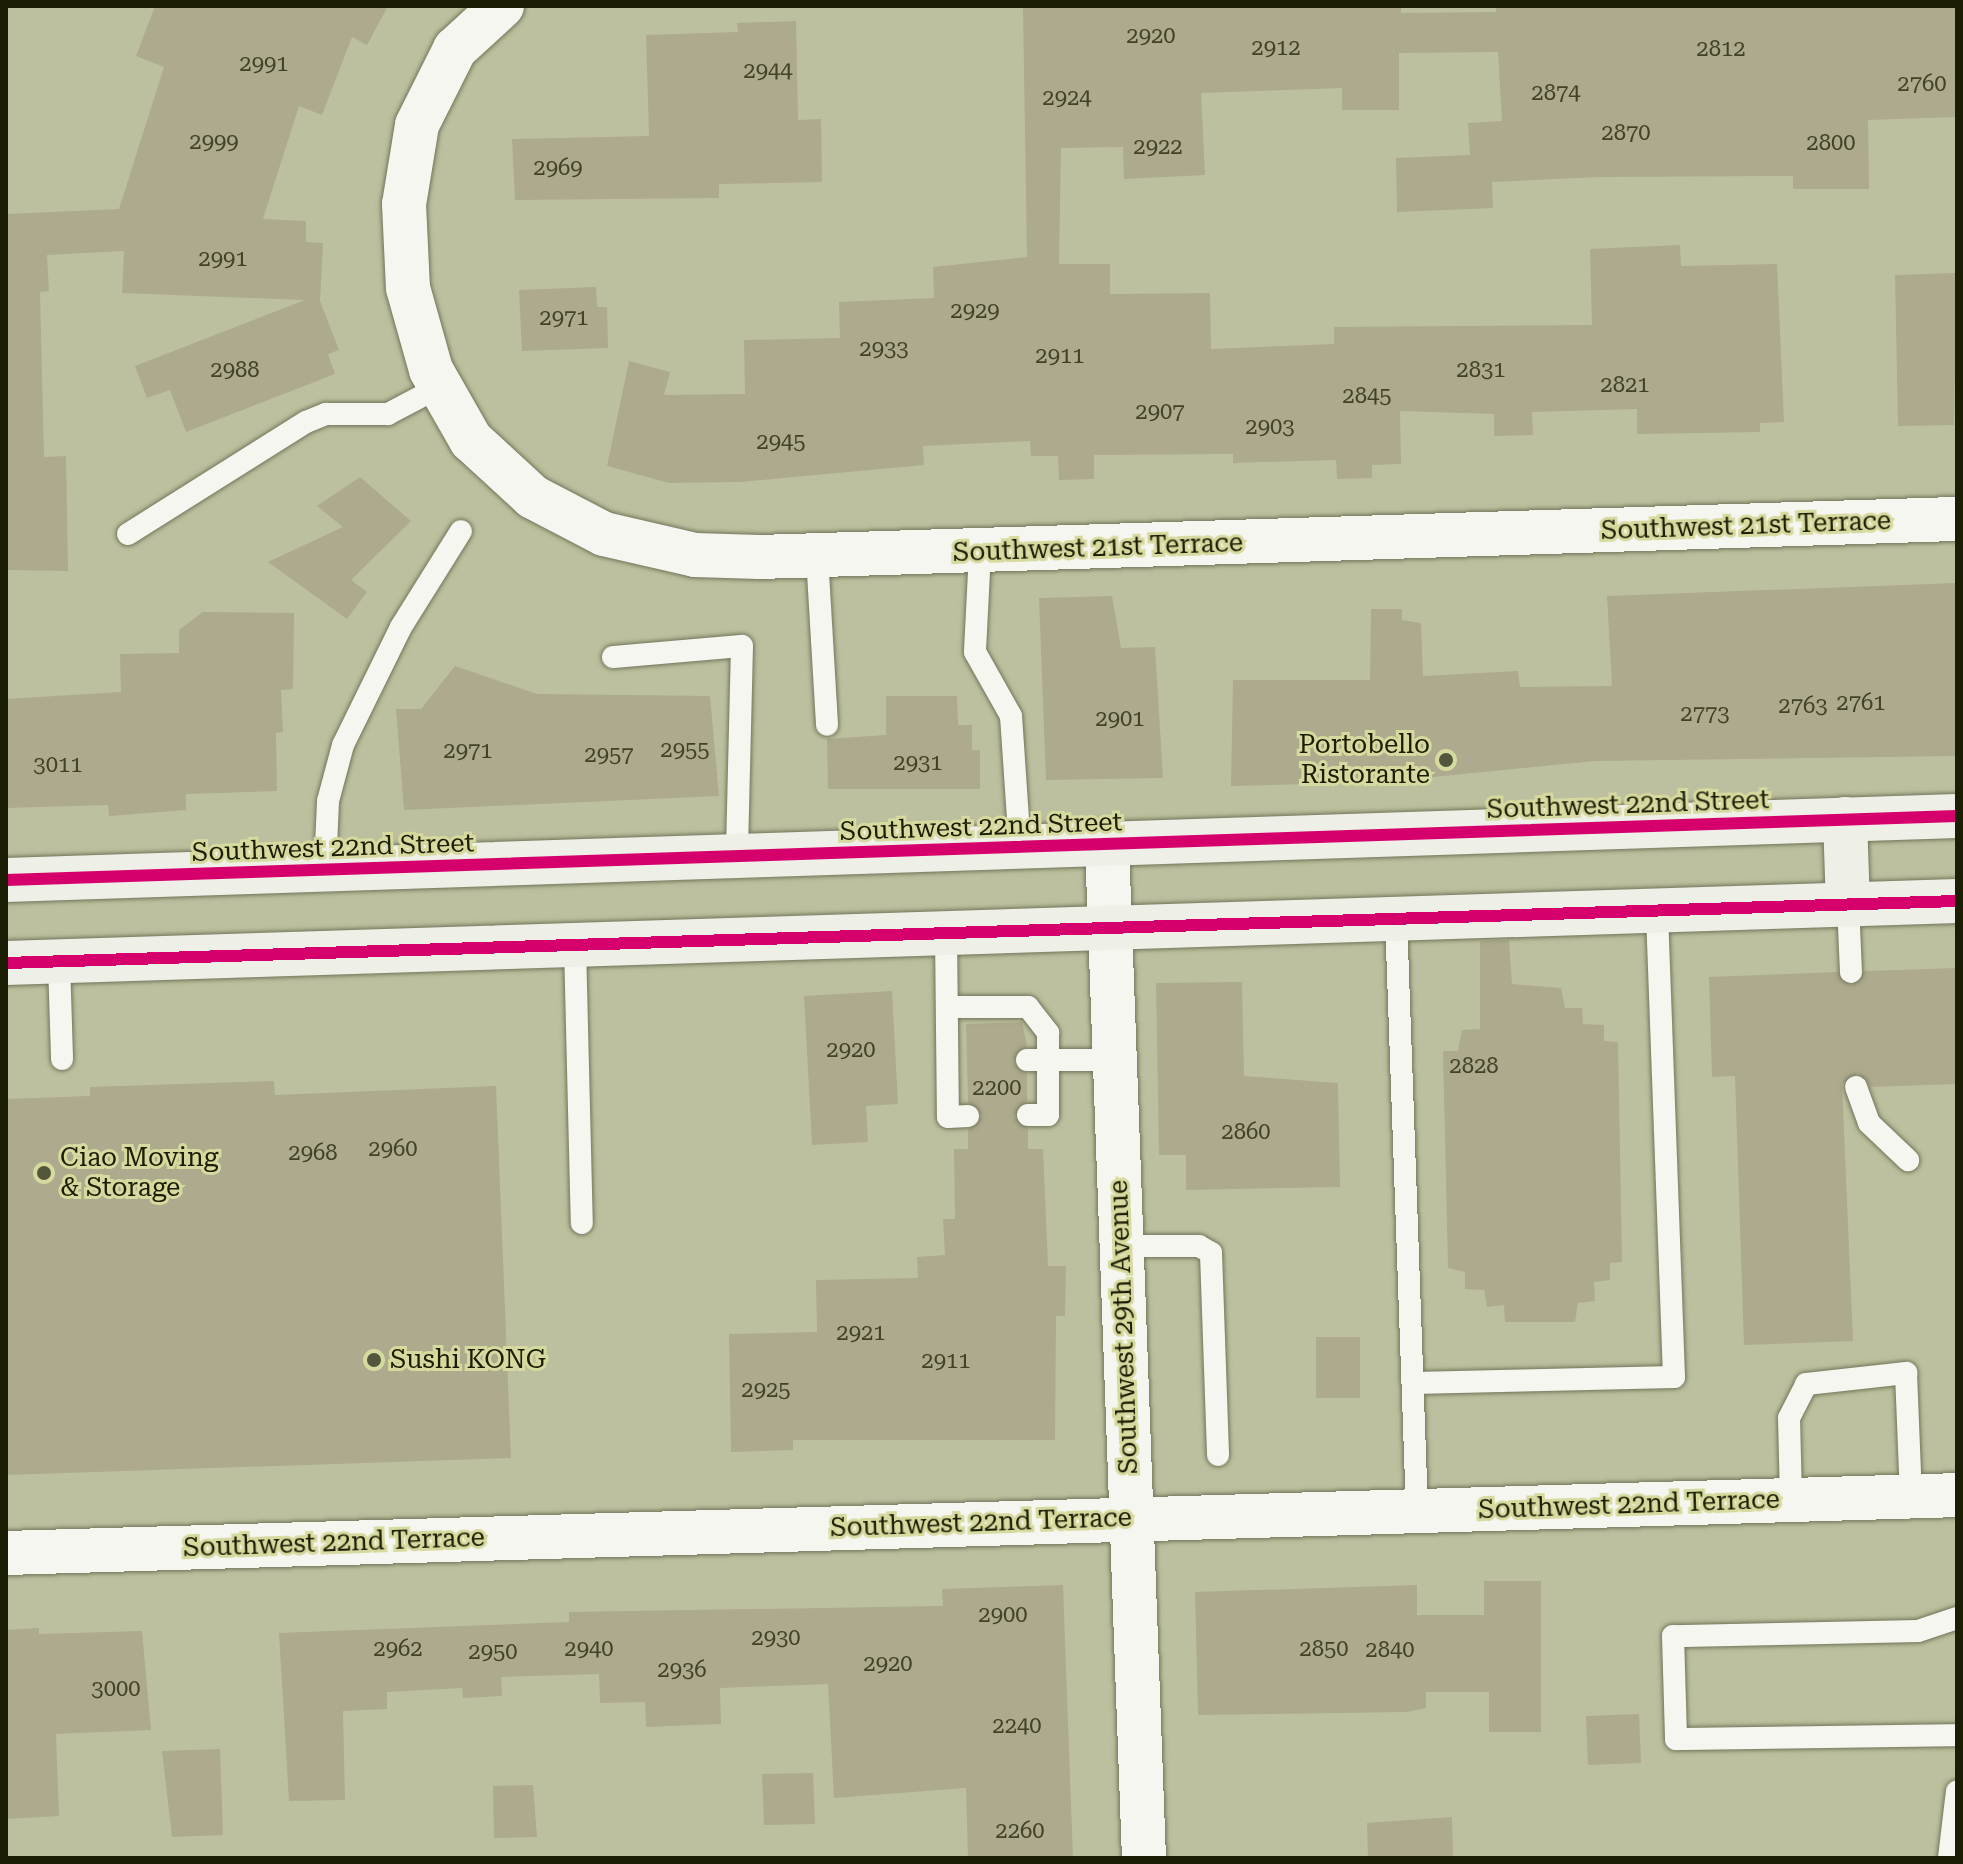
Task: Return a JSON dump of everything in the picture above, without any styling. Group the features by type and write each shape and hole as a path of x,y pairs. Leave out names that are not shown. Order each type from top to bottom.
{"main road":[{"name":"Southwest 22nd Street","path":"6,880 1957,816"},
{"path":"1845,819 1848,904"},
{"path":"6,963 1957,901"}],"street":[{"name":"Southwest 21st Terrace","path":"502,6 455,49 417,125 403,257 439,387 502,472 604,534 695,555 817,556 1957,519"},
{"name":"Southwest 29th Avenue","path":"1107,845 1119,1246 1144,1858"},
{"name":"Southwest 22nd Terrace","path":"6,1553 1957,1495"}],"lane":[{"path":"128,534 306,422 326,414 388,414 439,387"},
{"path":"325,870 328,801 343,745 401,627 461,531"},
{"path":"980,552 975,652 1011,716 1020,847"},
{"path":"817,556 827,725"},
{"path":"613,657 742,646 737,857"},
{"path":"1848,904 1851,972"},
{"path":"1414,1383 1674,1377 1657,910"},
{"path":"1396,918 1417,1511"},
{"path":"946,933 947,1007 957,1060 948,1117 968,1116"},
{"path":"575,945 582,1223"},
{"path":"59,962 62,1059"},
{"path":"947,1007 1028,1007 1048,1033 1038,1061 1048,1115 1028,1115"},
{"path":"1038,1061 1114,1060"},
{"path":"1856,1087 1869,1123 1908,1160"},
{"path":"1119,1246 1199,1246 1211,1253 1218,1455"},
{"path":"1791,1499 1789,1418 1806,1384 1906,1373 1911,1495"},
{"path":"1957,1618 1918,1631 1673,1636 1676,1739 1957,1735"},
{"path":"1949,1858 1957,1791"}],"building":[{"path":"155,6 388,6 367,45 352,37 322,115 299,106 263,219 306,221 306,242 323,243 320,301 339,350 328,354 335,374 186,432 170,390 147,398 135,366 305,300 122,293 124,251 47,255 49,291 40,292 44,457 66,456 68,571 6,570 6,214 119,209 164,67 136,56"},
{"path":"1401,6 1401,13 1496,12 1496,6 1957,6 1957,117 1868,120 1869,189 1793,189 1793,176 1599,177 1492,182 1493,208 1397,212 1396,158 1470,155 1468,123 1502,121 1498,52 1399,53 1399,110 1342,110 1342,88 1201,93 1205,175 1124,179 1123,147 1061,148 1059,264 1110,264 1110,294 1210,293 1211,349 1334,344 1334,327 1592,325 1590,249 1680,245 1681,266 1777,264 1784,422 1760,423 1760,432 1637,434 1637,409 1532,412 1533,435 1494,436 1494,414 1400,411 1401,464 1372,465 1372,478 1337,479 1336,460 1233,463 1233,454 1094,455 1094,479 1059,480 1058,456 1031,456 1030,441 923,446 924,465 740,482 669,483 607,466 629,361 670,372 664,395 745,394 744,340 840,338 839,302 934,298 933,267 1027,257 1023,8"},
{"path":"796,21 798,120 821,119 822,182 719,184 719,198 515,200 512,139 649,136 646,35 738,32 737,23"},
{"path":"1957,273 1954,425 1898,426 1895,275"},
{"path":"596,287 597,307 607,307 608,348 522,351 519,290"},
{"path":"360,477 411,521 351,580 367,592 347,619 268,562 343,527 317,506"},
{"path":"1957,583 1957,756 1595,761 1382,782 1231,786 1233,680 1370,680 1371,609 1402,609 1402,620 1421,623 1423,676 1518,671 1520,687 1612,686 1607,596"},
{"path":"1112,596 1121,648 1155,647 1163,778 1046,780 1039,598"},
{"path":"203,612 294,613 293,689 281,690 283,732 276,733 277,791 186,794 186,810 109,816 108,805 6,808 6,699 121,692 120,654 179,653 179,630"},
{"path":"455,666 537,694 710,696 719,796 404,810 396,709 421,709"},
{"path":"886,696 957,696 958,725 972,725 972,750 980,750 980,789 828,789 827,739 886,735"},
{"path":"1509,940 1512,984 1561,988 1565,1008 1582,1008 1583,1024 1604,1025 1604,1041 1618,1042 1622,1262 1610,1263 1610,1280 1594,1282 1595,1301 1578,1303 1575,1322 1505,1322 1504,1305 1487,1307 1484,1290 1465,1289 1465,1272 1448,1268 1443,1051 1458,1051 1462,1030 1480,1029 1480,941"},
{"path":"1957,968 1957,1084 1871,1087 1858,1073 1842,1084 1853,1341 1744,1345 1735,1076 1712,1077 1709,977 1837,972 1851,986 1865,971"},
{"path":"1242,982 1244,1076 1338,1083 1340,1187 1186,1190 1186,1155 1159,1155 1156,983"},
{"path":"892,991 898,1104 866,1106 868,1142 812,1145 804,996"},
{"path":"1022,1022 1027,1046 1013,1061 1027,1074 1027,1101 1014,1116 1028,1129 1028,1149 1043,1149 1048,1266 1066,1266 1065,1316 1056,1316 1055,1440 793,1440 793,1450 731,1452 729,1334 817,1332 816,1280 918,1278 917,1257 945,1255 943,1219 955,1219 954,1149 968,1149 968,1130 982,1116 968,1102 966,1024"},
{"path":"274,1081 275,1095 496,1086 511,1458 6,1475 6,1099 90,1096 90,1087"},
{"path":"1316,1337 1360,1337 1360,1398 1316,1398"},
{"path":"1484,1581 1541,1581 1541,1732 1489,1732 1489,1692 1426,1692 1426,1708 1407,1712 1198,1715 1195,1592 1417,1585 1417,1615 1484,1615"},
{"path":"1063,1585 1073,1858 968,1858 966,1788 834,1798 828,1684 720,1688 721,1724 646,1727 645,1702 600,1703 599,1674 501,1677 502,1696 463,1698 462,1688 387,1692 387,1709 343,1711 345,1800 289,1801 279,1633 569,1622 569,1612 943,1606 942,1589"},
{"path":"39,1628 39,1634 142,1631 151,1730 56,1734 59,1816 6,1819 6,1630"},
{"path":"1639,1714 1641,1763 1588,1765 1586,1716"},
{"path":"220,1749 223,1835 172,1837 162,1751"},
{"path":"813,1773 815,1824 764,1825 762,1774"},
{"path":"533,1785 537,1837 494,1838 493,1786"},
{"path":"1452,1817 1453,1858 1368,1858 1367,1823"}],"cycle path":[{"path":"6,880 1957,816"},
{"path":"6,963 1957,901"}],"place":[{"name":"Portobello Ristorante","path":"1446,760"},
{"name":"Ciao Moving & Storage","path":"44,1173"},
{"name":"Sushi KONG","path":"374,1360"}]}
